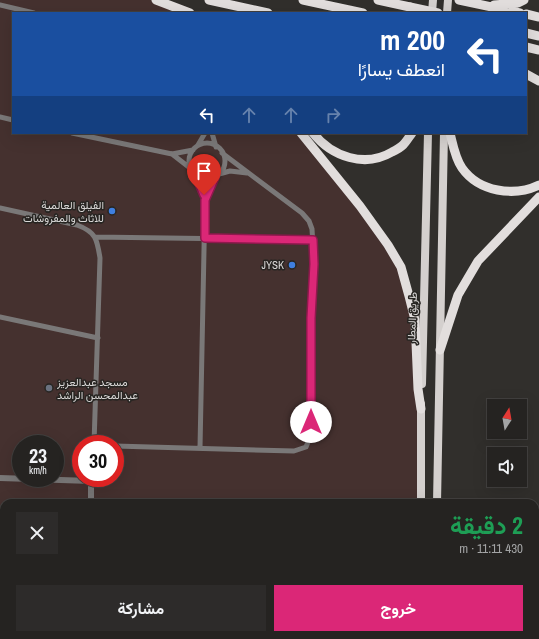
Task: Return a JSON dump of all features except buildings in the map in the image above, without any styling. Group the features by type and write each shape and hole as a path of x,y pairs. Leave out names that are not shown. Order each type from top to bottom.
{"highway":[{"path":"156,0 187,12"},
{"path":"209,0 263,12"},
{"path":"303,0 358,12"},
{"path":"378,0 433,12"},
{"path":"432,0 432,12"},
{"path":"447,12 448,0"},
{"path":"459,0 515,12"},
{"path":"481,5 518,2 524,0"},
{"path":"527,14 539,17"},
{"path":"527,33 539,36"},
{"path":"527,47 539,50"},
{"path":"527,70 539,73"},
{"path":"527,75 539,81"},
{"path":"302,134 360,206 388,245 401,267 415,320 418,389 421,409"},
{"path":"314,134 322,144 334,152 348,158 362,160 375,159 403,146 411,134"},
{"name":"طريق المطار","path":"421,499 421,409 428,134"},
{"path":"437,499 444,134"},
{"path":"450,134 455,154 462,168 471,179 493,190 506,192 519,192 539,185"},
{"path":"440,350 458,295 478,261 539,197"}],"street":[{"path":"0,6 29,12"},
{"path":"0,117 12,120"},
{"path":"77,134 172,154 182,160 190,169 196,176 203,190 205,200 205,238 200,448"},
{"path":"190,169 189,159 193,150 198,146 204,134"},
{"path":"124,446 294,451 306,447 310,437 311,318 314,264 312,229 302,213 222,153 216,146 212,134"},
{"path":"198,146 206,144 216,146"},
{"path":"172,154 193,150"},
{"path":"205,200 217,175 222,170 224,162 222,153"},
{"path":"196,176 204,179 236,171 248,173"},
{"path":"0,208 77,225 86,228 95,237 100,258 94,435"},
{"path":"95,237 313,240"},
{"path":"0,317 98,338"},
{"path":"0,478 72,480"},
{"path":"91,487 91,499"}],"shaded area":[{"path":"0,0 156,0 187,12 12,12 12,134 302,134 401,267 415,320 421,499 0,499"}],"place":[{"name":"الفيلق العالمية للاثاث والمفروشات","path":"112,211"},
{"name":"JYSK","path":"292,265"},
{"name":"مسجد عبدالعزيز عبدالمحسن الراشد","path":"49,388"}],"route":[{"path":"204,195 196,176 204,179 215,177 205,200 205,238 313,240 314,264 311,318 311,422"}]}
